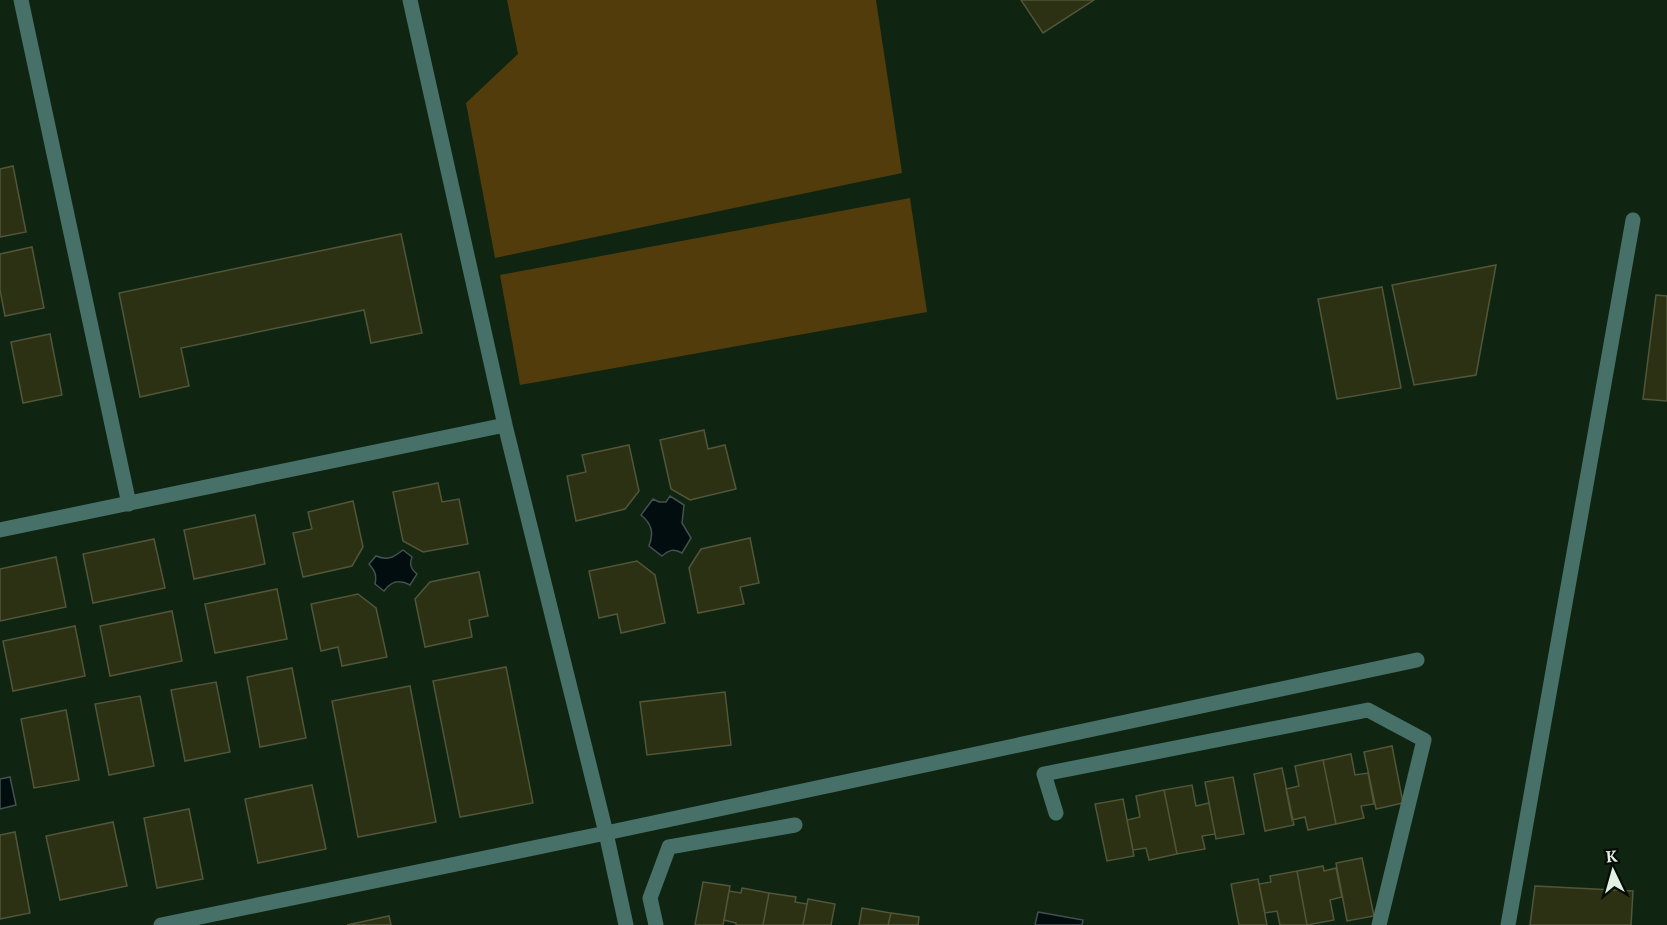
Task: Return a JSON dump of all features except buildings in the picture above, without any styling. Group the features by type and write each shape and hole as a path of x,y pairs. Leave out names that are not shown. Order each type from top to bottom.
{"street":[{"path":"21,0 129,504"},
{"path":"410,0 505,425 606,833 626,925"},
{"path":"1508,925 1633,220"},
{"path":"0,530 505,425"},
{"path":"161,925 606,833 1417,660"},
{"path":"1056,813 1044,774 1368,710 1424,740 1379,925"},
{"path":"656,925 650,898 669,847 795,825"}],"shaded area":[{"path":"507,0 876,0 902,173 495,258 466,103 518,54"},
{"path":"910,198 927,312 520,385 500,275"},
{"path":"670,496 684,505 682,523 691,538 682,553 672,550 662,556 649,546 651,529 641,515 653,499 666,502"},
{"path":"403,550 412,557 411,567 417,574 410,585 395,582 384,591 375,584 375,573 369,564 376,556 391,558"},
{"path":"10,777 16,805 0,809 0,779"},
{"path":"1038,912 1083,920 1082,925 1035,925"}]}
